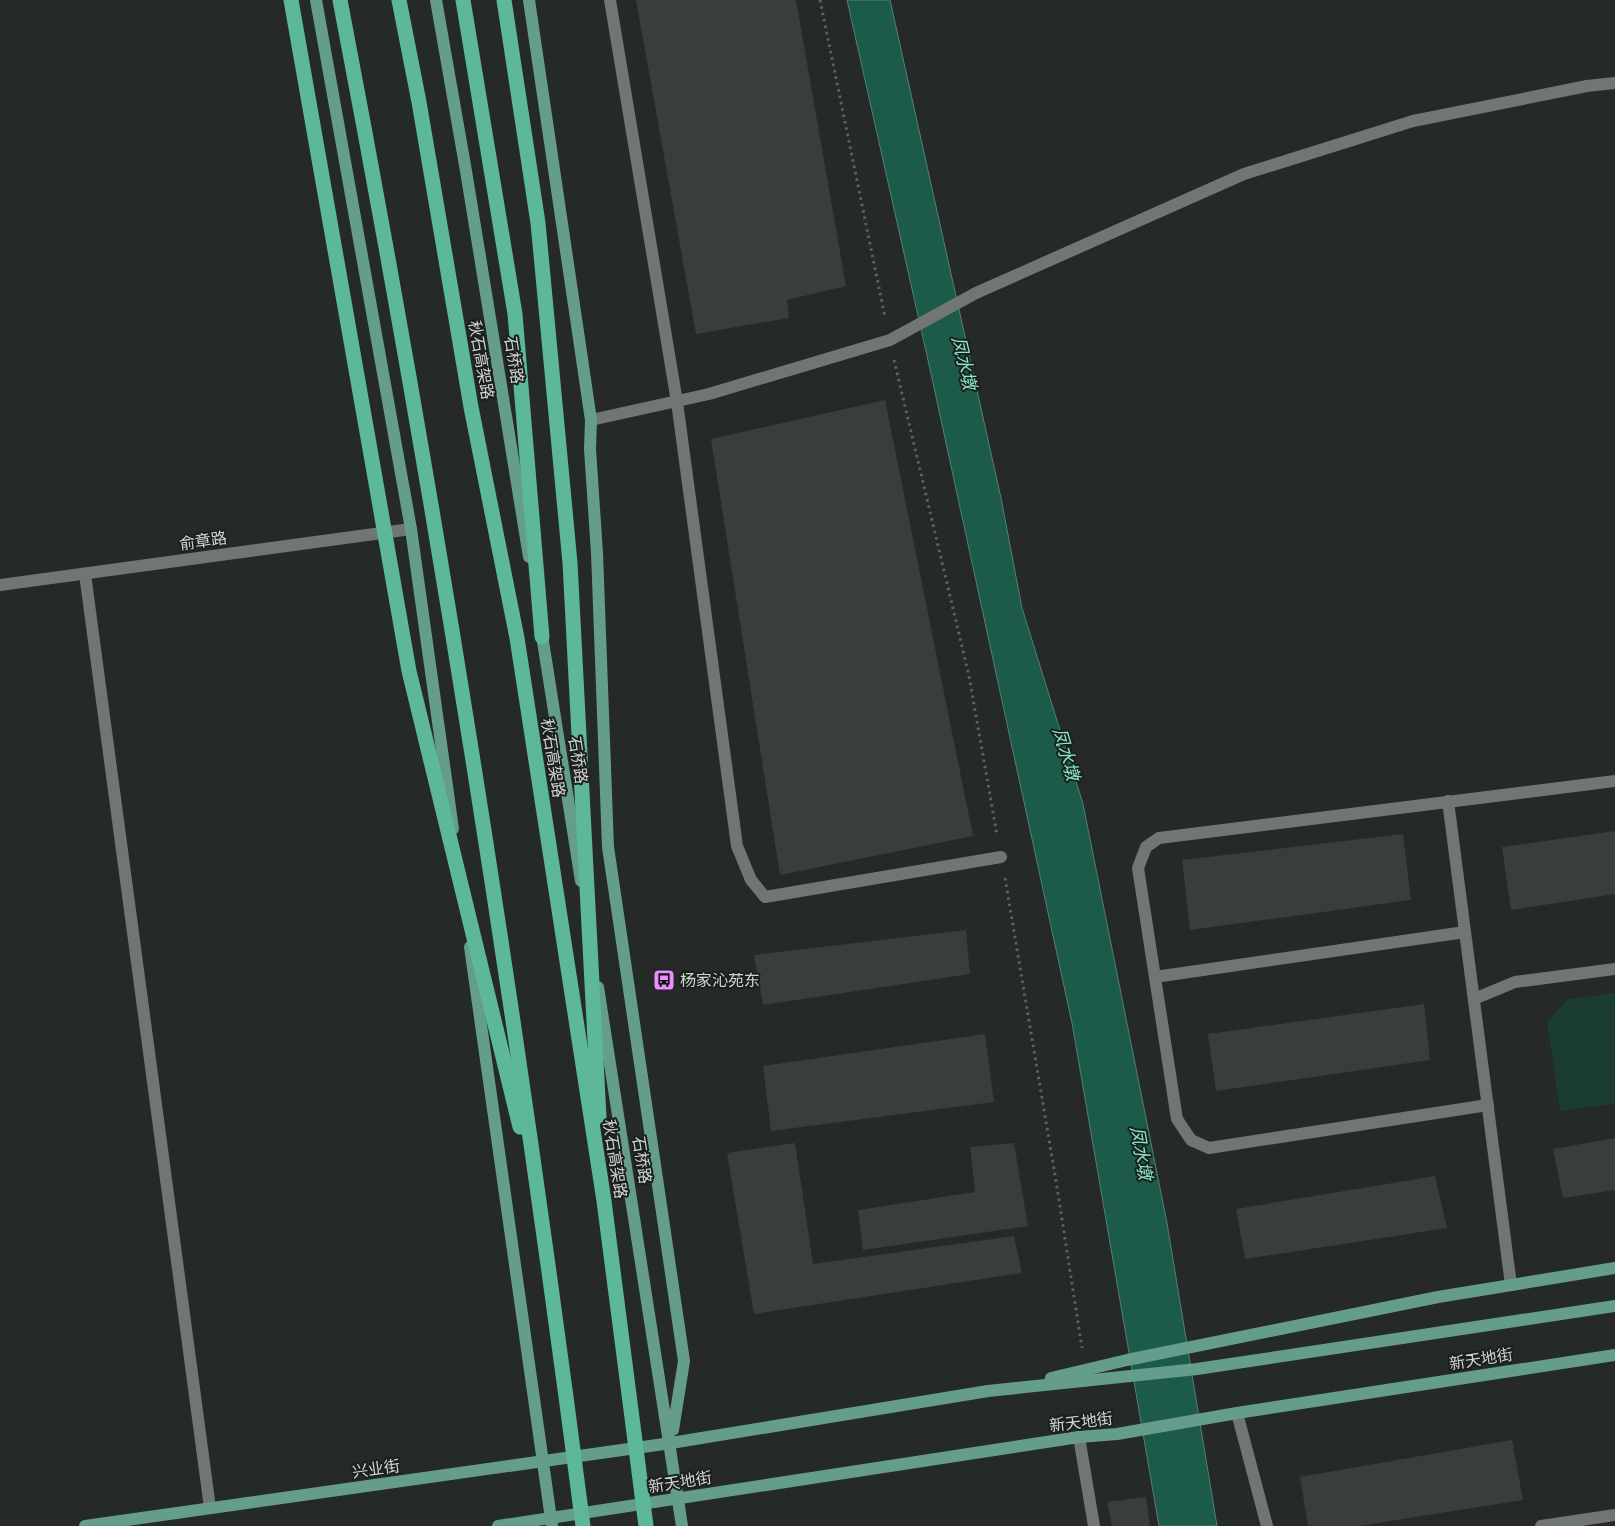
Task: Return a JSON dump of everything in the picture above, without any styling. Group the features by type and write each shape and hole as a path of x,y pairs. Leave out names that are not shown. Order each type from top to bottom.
{"highway":[{"path":"291,0 409,671 545,1227"},
{"path":"340,0 457,661 545,1227 583,1526"},
{"name":"秋石高架路","path":"399,0 419,102 471,407 517,638 604,1201 646,1526"},
{"path":"463,0 515,314 542,636"},
{"path":"504,0 538,222 570,563 604,1201"}],"main road":[{"path":"316,0 411,529 551,1522 498,1526"},
{"name":"石桥路","path":"436,0 470,190 542,636 671,1442 682,1526"},
{"path":"529,0 592,420 590,449 597,552 608,847 684,1361 671,1442"},
{"path":"988,1391 1085,1371 1127,1360 1438,1296 1615,1268"},
{"name":"新天地街","path":"671,1442 988,1391 1128,1378 1197,1369 1615,1306"},
{"name":"新天地街","path":"551,1522 678,1499 1079,1438 1117,1434 1237,1413 1615,1355"},
{"name":"兴业街","path":"85,1526 543,1462 671,1442"}],"street":[{"path":"610,0 677,402 737,846 751,880 765,897 1001,858"},
{"path":"592,420 677,402 890,340 976,292 1244,174 1413,121 1587,86 1615,83"},
{"name":"俞章路","path":"0,585 411,529"},
{"path":"85,574 210,1508"},
{"path":"1488,1105 1209,1148 1191,1140 1177,1119 1138,868 1146,847 1159,838 1615,782"},
{"path":"1448,801 1511,1285"},
{"path":"1155,977 1465,932"},
{"path":"1474,999 1515,982 1615,969"},
{"path":"1237,1413 1268,1526"},
{"path":"1079,1438 1094,1526"},
{"path":"1542,1526 1615,1515"}],"path":[{"path":"820,0 890,340 969,676 1055,1171 1085,1371"}],"shaded area":[{"path":"1615,993 1615,1104 1560,1111 1547,1021 1569,999"}],"water":[{"name":"凤水墩","path":"847,0 890,0 1001,498 1022,608 1083,804 1167,1223 1217,1526 1159,1526 1072,1023 928,360"}],"building":[{"path":"636,0 796,0 846,286 787,300 789,318 696,334"},
{"path":"885,400 973,836 780,875 711,439"},
{"path":"1615,831 1615,894 1511,910 1502,847"},
{"path":"1403,834 1411,900 1190,930 1182,860"},
{"path":"966,930 970,974 763,1005 754,955"},
{"path":"1424,1004 1430,1060 1216,1091 1208,1034"},
{"path":"985,1034 994,1102 771,1131 763,1066"},
{"path":"1615,1138 1615,1190 1563,1198 1553,1149"},
{"path":"795,1143 813,1264 1014,1236 1022,1273 754,1314 727,1153"},
{"path":"1014,1143 1028,1226 863,1250 858,1210 975,1192 970,1147"},
{"path":"1435,1176 1447,1228 1245,1259 1236,1209"},
{"path":"1512,1440 1523,1500 1359,1526 1308,1526 1300,1477"},
{"path":"1146,1497 1150,1526 1112,1526 1107,1502"}],"place":[{"name":"杨家沁苑东","path":"664,980"}]}
